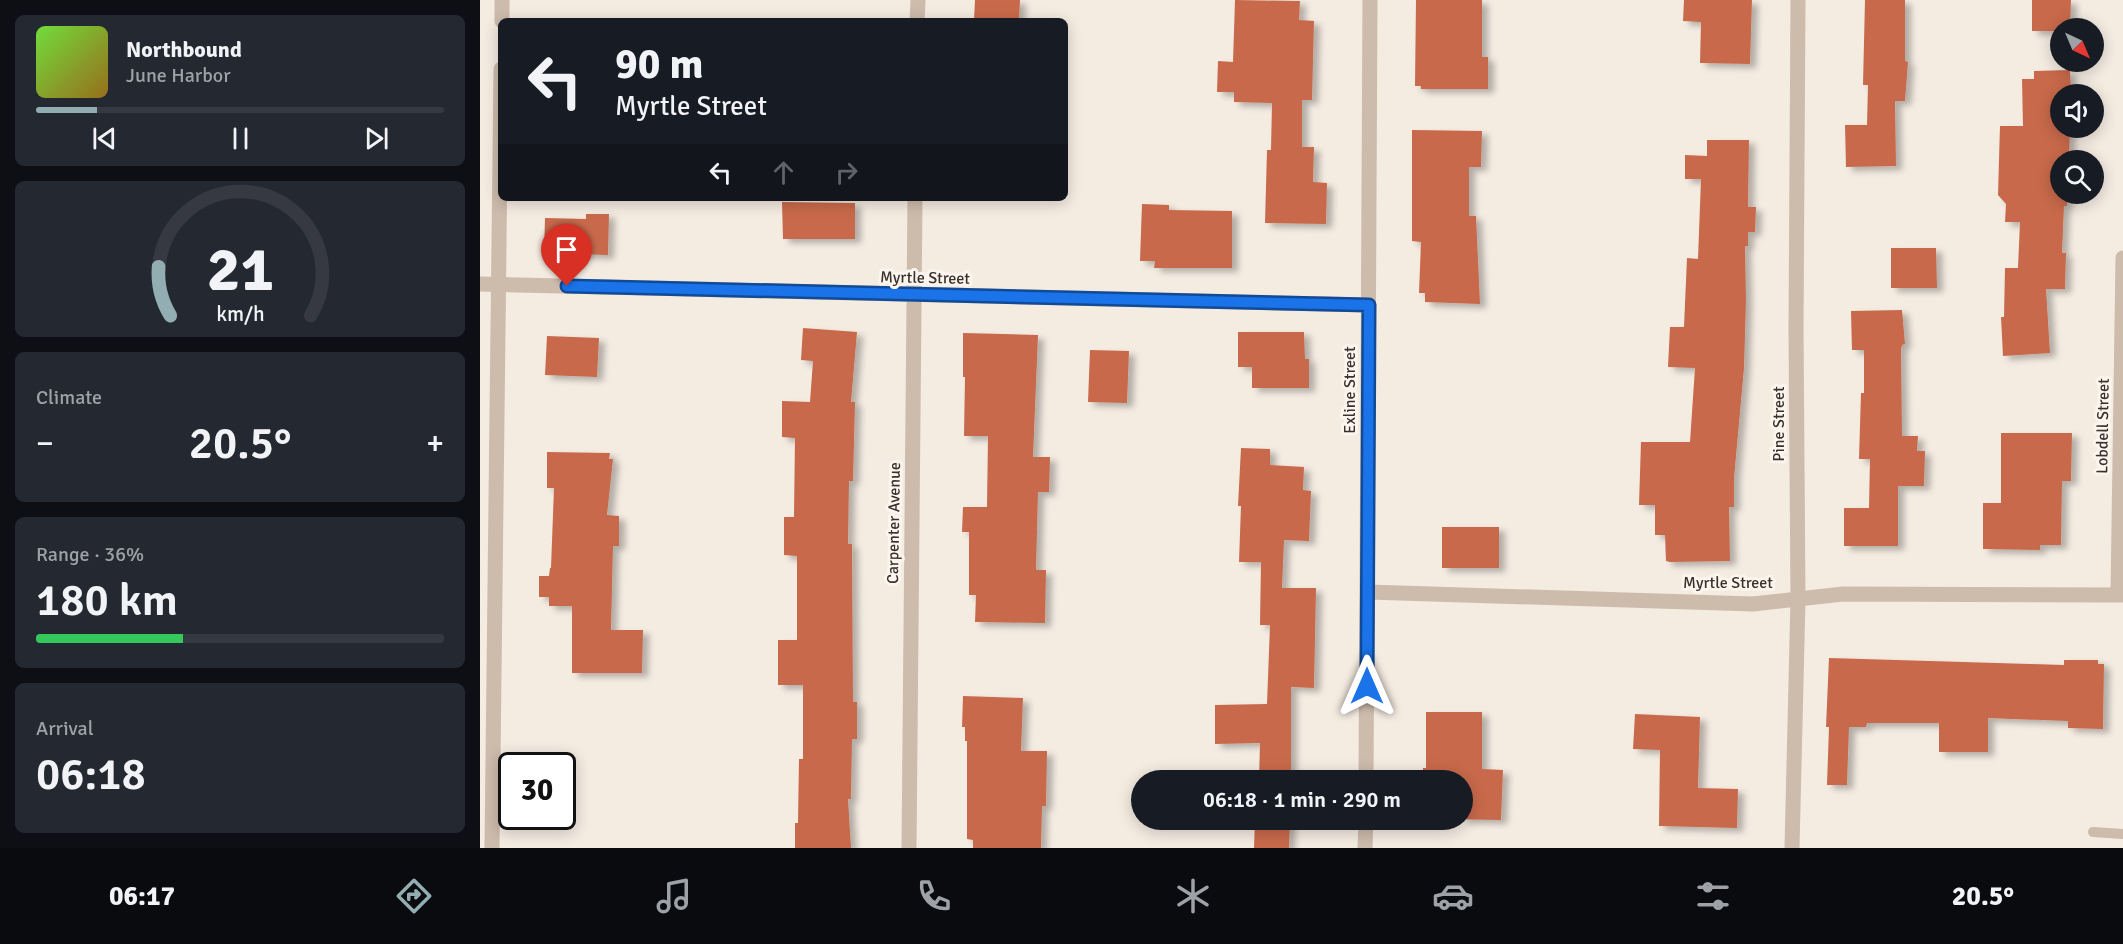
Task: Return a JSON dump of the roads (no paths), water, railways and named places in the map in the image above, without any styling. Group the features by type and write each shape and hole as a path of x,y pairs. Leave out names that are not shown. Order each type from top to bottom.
{"street":[{"path":"501,18 502,0"},
{"path":"917,18 918,0"},
{"name":"Exline Street","path":"1366,770 1370,0"},
{"name":"Pine Street","path":"1792,848 1798,598 1796,328 1798,0"},
{"path":"492,848 500,201"},
{"name":"Carpenter Avenue","path":"909,848 915,201"},
{"name":"Lobdell Street","path":"2121,595 2123,258"},
{"name":"Myrtle Street","path":"480,284 1369,305"},
{"name":"Myrtle Street","path":"1368,592 1753,604 1843,594 2121,595"},
{"path":"1365,848 1366,830"}],"lane":[{"path":"2093,831 2123,834"}]}
